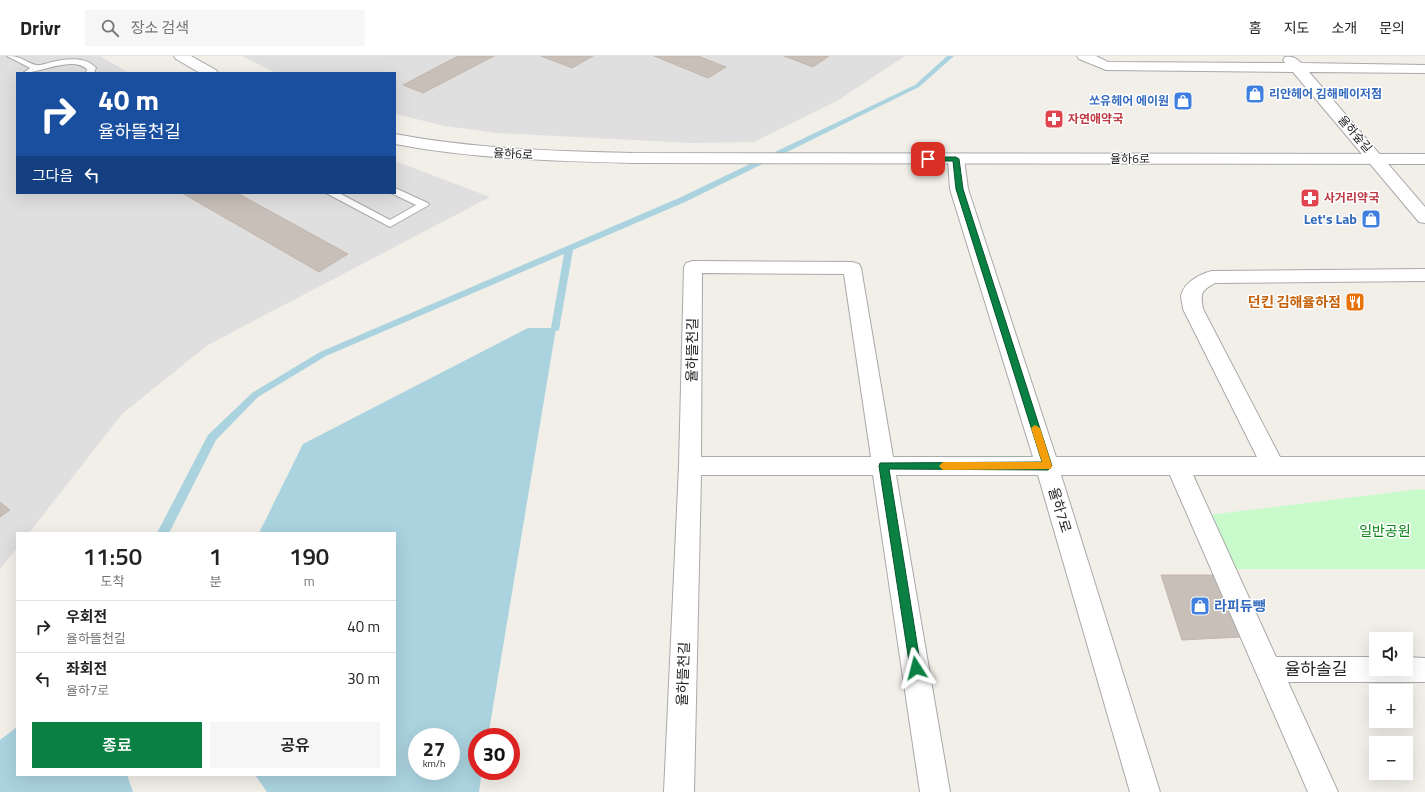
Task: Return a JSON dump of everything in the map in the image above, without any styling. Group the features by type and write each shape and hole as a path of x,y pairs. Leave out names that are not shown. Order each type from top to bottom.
{"street":[{"path":"181,56 209,72"},
{"path":"1084,56 1106,66 1291,62 1425,69"},
{"name":"율하숲길","path":"1291,62 1376,159 1425,218"},
{"name":"율하6로","path":"396,139 476,151 553,156 632,158 1425,159"},
{"name":"율하7로","path":"956,159 959,189 1048,466 1145,792"},
{"name":"율하뜰천길","path":"679,792 690,466 693,267 852,268 935,792"},
{"path":"1274,466 1193,309 1191,296 1197,285 1212,276 1425,275"},
{"path":"690,466 1425,466"},
{"path":"1178,466 1269,669"},
{"name":"율하솔길","path":"1323,792 1269,669 1425,670"}],"lane":[{"path":"11,56 36,68"},
{"path":"30,72 36,68 57,61 78,59 90,64 92,68 90,72"},
{"path":"340,194 390,224 424,205 396,191"}],"shaded area":[{"path":"0,56 100,56 127,72 16,72 16,194 396,194 396,161 490,197 208,345 122,414 30,532 16,532 16,549 0,569"},
{"path":"242,56 905,56 837,101 754,142 691,143 496,133 445,126 396,114 396,72 274,72"}],"green space":[{"name":"일반공원","path":"1420,489 1425,490 1425,569 1224,569 1200,516"}],"water":[{"path":"528,328 556,328 489,728 468,728 468,780 481,780 479,792 267,792 256,776 396,776 396,532 259,532 303,444"},
{"path":"16,728 16,776 127,776 133,792 0,792 0,740"}],"building":[{"path":"458,56 494,56 423,93 403,85"},
{"path":"541,56 593,56 572,68"},
{"path":"654,56 698,56 726,67 708,78"},
{"path":"784,56 829,56 813,67"},
{"path":"184,194 239,194 348,254 319,272"},
{"path":"0,502 10,510 0,517"},
{"name":"라피듀뺑","path":"1161,575 1218,575 1241,637 1182,640"}],"waterway":[{"path":"164,532 212,438 255,395 323,354 682,200 917,86 951,56"},
{"path":"556,328 569,249"}],"slow traffic":[{"path":"943,466 1048,466 1035,428"}],"place":[{"name":"리안헤어 김해메이저점","path":"1255,94"},
{"name":"쏘유헤어 에이원","path":"1183,101"},
{"name":"자연애약국","path":"1054,119"},
{"name":"사거리약국","path":"1310,198"},
{"name":"Let's Lab","path":"1371,219"},
{"name":"던킨 김해율하점","path":"1355,302"},
{"name":"라피듀뺑","path":"1200,606"}],"route":[{"path":"916,668 884,466 1048,466 959,189 956,159 928,159"}]}
